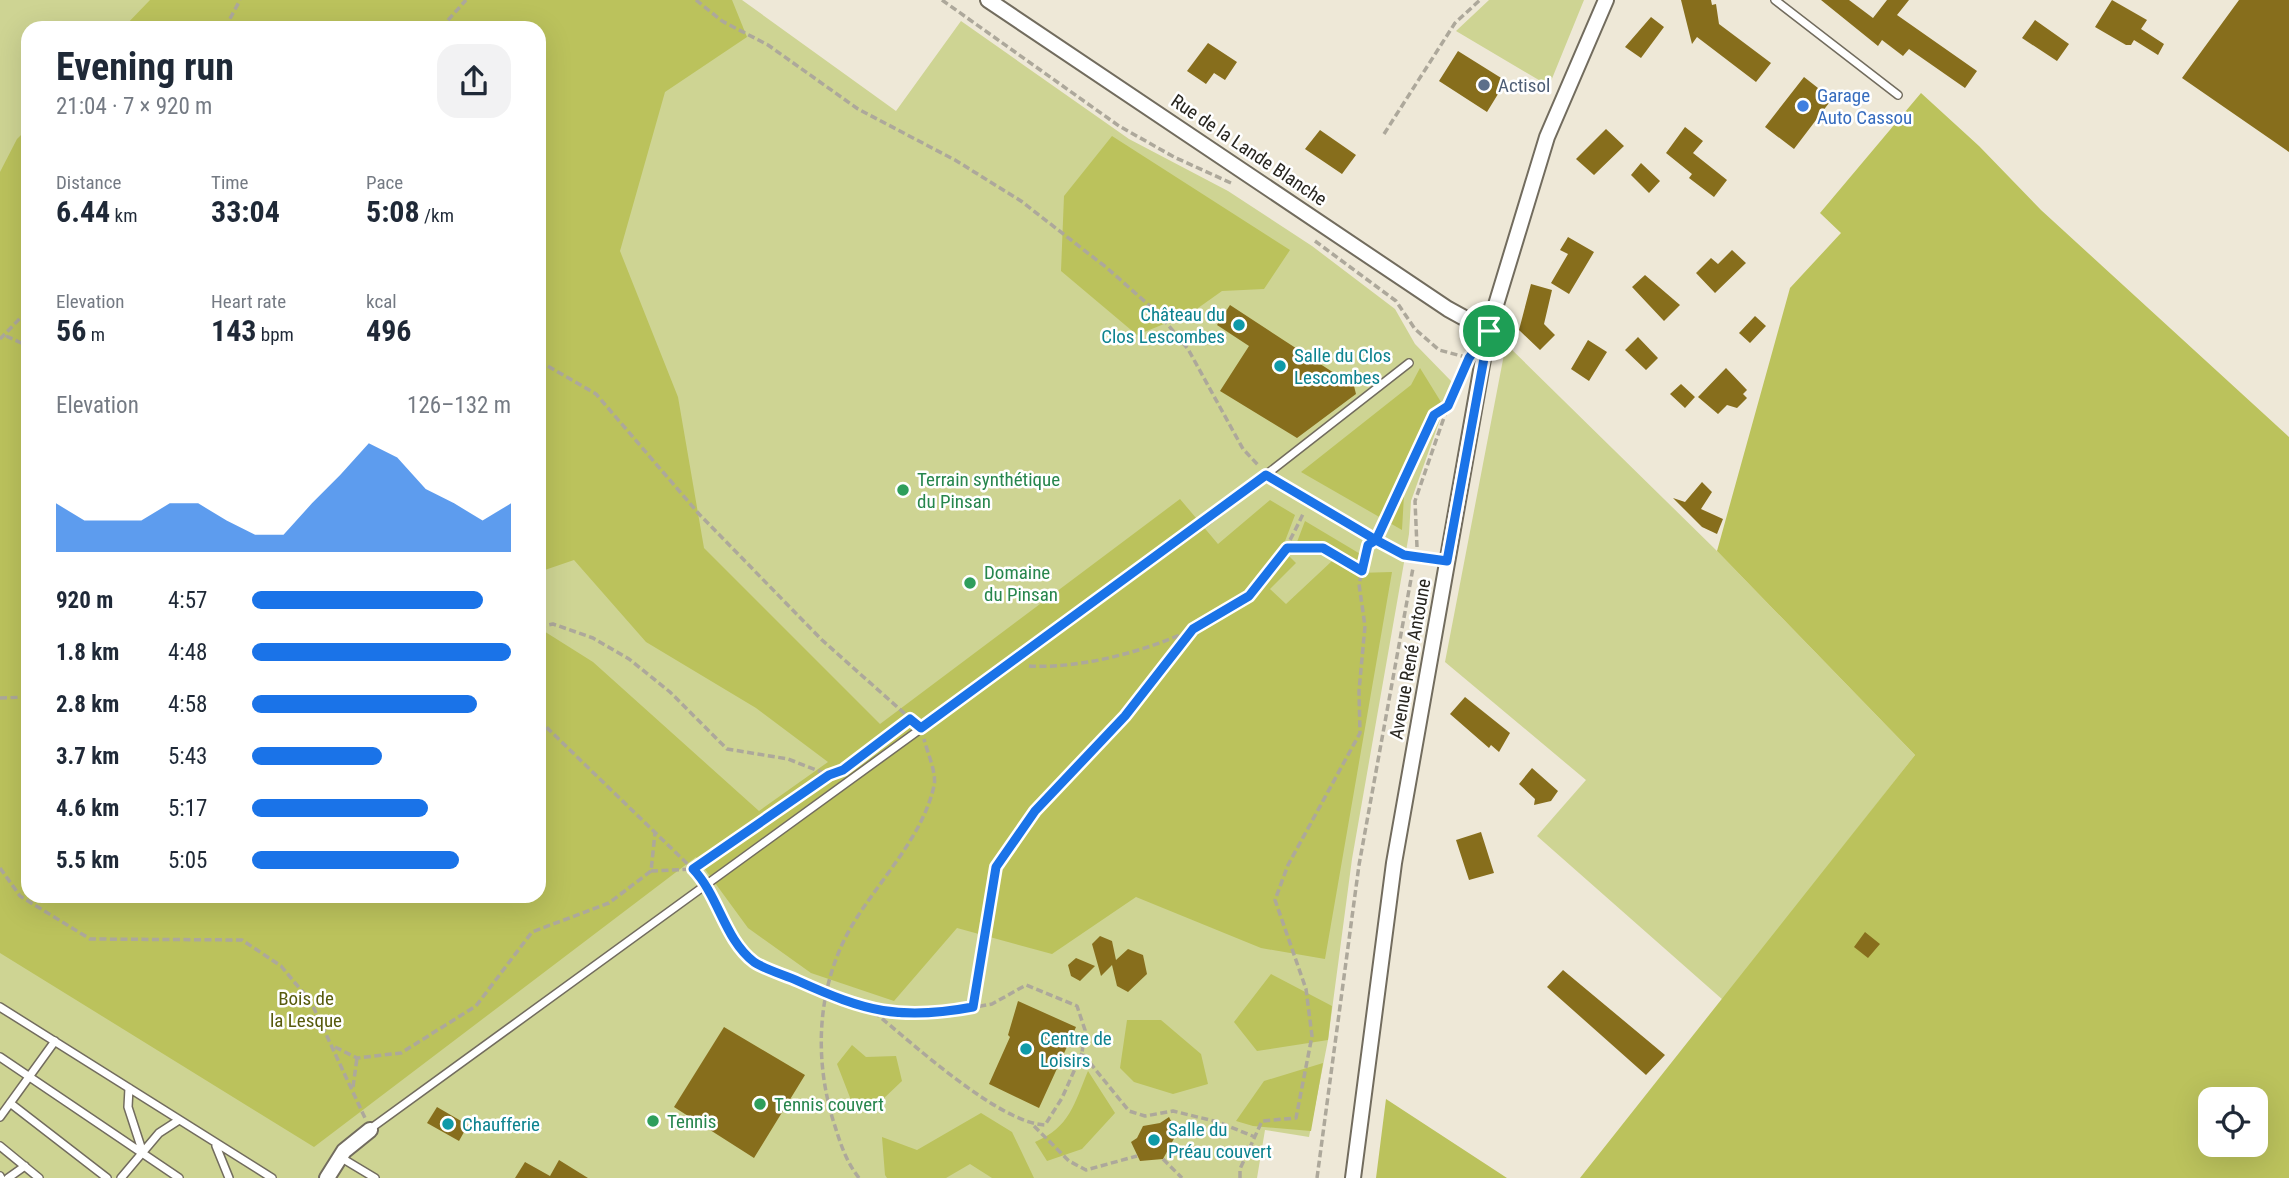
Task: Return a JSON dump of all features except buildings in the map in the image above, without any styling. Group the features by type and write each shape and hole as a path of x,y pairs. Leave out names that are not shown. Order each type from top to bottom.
{"street":[{"name":"Rue de la Lande Blanche","path":"988,0 1448,309 1489,331"},
{"name":"Avenue René Antoune","path":"1353,1178 1394,863 1489,331 1547,137 1606,0"},
{"path":"327,1178 340,1157 370,1130"}],"lane":[{"path":"1775,0 1898,95"},
{"path":"370,1130 1009,665 1266,475 1409,363"},
{"path":"1266,475 1404,555 1447,561"},
{"path":"0,1007 272,1178"},
{"path":"0,1117 55,1041"},
{"path":"0,1057 142,1151 175,1177"},
{"path":"129,1088 128,1107 142,1151"},
{"path":"10,1103 107,1178"},
{"path":"121,1178 159,1133 179,1120"},
{"path":"214,1142 229,1178"},
{"path":"0,1146 39,1178"},
{"path":"340,1157 375,1178"},
{"path":"8,1178 25,1166"}],"path":[{"path":"229,21 240,0"},
{"path":"447,21 466,0"},
{"path":"696,0 722,21 768,45 858,109 955,160 1021,201 1107,268 1160,314 1188,349 1243,449 1266,475"},
{"path":"942,0 1119,126 1174,157 1231,184"},
{"path":"1384,134 1455,23 1479,0"},
{"path":"1308,236 1396,301 1415,329 1439,350 1469,358"},
{"path":"0,339 21,318"},
{"path":"1317,1178 1359,865 1415,556 1415,501 1448,406 1469,358 1489,331"},
{"path":"6,336 21,343"},
{"path":"546,365 596,394 699,514 822,640 921,728 935,783 923,818 849,931 825,993 820,1055 822,1086 845,1161 859,1178"},
{"path":"1240,1178 1240,1169 1262,1121 1296,1118 1307,1072 1312,1036 1306,989 1275,900 1287,865 1360,733 1359,691 1365,626 1359,584 1368,545 1376,540 1434,415 1448,406"},
{"path":"1009,665 1048,667 1112,657 1193,629 1249,596 1287,548 1309,500"},
{"path":"1287,548 1323,548 1362,571"},
{"path":"546,626 553,624 593,638 629,659 670,692 727,749 788,759 829,775"},
{"path":"973,1007 996,867 1035,811 1125,716 1193,629"},
{"path":"0,698 21,697"},
{"path":"901,726 910,719"},
{"path":"546,727 708,884 731,934 754,962 874,1011 932,1015 992,1004 1026,985 1077,1006 1086,1030 1082,1053 1062,1098 1045,1125 1032,1124"},
{"path":"333,1046 357,1058 401,1052 476,1006 532,932 609,902 651,870 693,869 829,775 843,770"},
{"path":"651,870 655,832"},
{"path":"0,867 21,897"},
{"path":"31,903 90,939 242,940 281,966 311,1002 370,1130"},
{"path":"874,1011 996,1108 1032,1124 1078,1167 1098,1169 1138,1156"},
{"path":"1082,1053 1129,1111 1145,1116 1173,1111 1218,1122 1255,1137"},
{"path":"353,1089 357,1058"},
{"path":"1163,1159 1182,1178"}],"green space":[{"name":"Domaine du Pinsan","path":"0,0 742,0 896,111 961,21 1129,139 1228,191 1312,246 1395,309 1415,344 1453,383 1411,501 1409,534 1352,859 1328,1040 1309,1137 1265,1130 1257,1178 0,1178"},
{"name":"Bois de la Lesque","path":"150,0 732,0 747,37 665,92 620,251 678,397 704,548 880,724 1180,499 1218,544 1270,500 1295,515 1282,549 1296,563 1270,589 1286,604 1332,561 1357,573 1392,572 1325,959 1261,948 1136,897 1052,954 957,928 894,1001 811,973 748,928 696,857 314,1147 0,953 0,172 21,135 21,903 546,903 546,632 593,662 759,811 828,762 756,708 646,642 574,560 546,570 546,21 130,21"},
{"path":"1489,0 1584,0 1549,86 1456,31"},
{"path":"1921,93 1979,146 2041,210 2289,437 2289,1178 1580,1178 1915,755 1717,551 1790,288 1841,233 1820,213"},
{"path":"1112,136 1290,250 1264,289 1222,291 1191,313 1137,335 1061,271 1064,196"},
{"path":"1506,344 1717,551 1915,755 1723,1000 1537,836 1586,780 1445,662"},
{"path":"1420,368 1441,402 1404,495 1402,530 1301,472 1411,385"},
{"path":"1305,521 1362,555 1358,565 1324,544 1297,542"},
{"path":"1271,974 1332,1006 1328,1040 1257,1051 1234,1022"},
{"path":"1127,1020 1161,1020 1201,1054 1208,1084 1173,1094 1134,1082 1120,1068"},
{"path":"852,1045 866,1057 896,1056 902,1081 881,1101 856,1113 837,1064"},
{"path":"1323,1063 1311,1131 1253,1126 1236,1121 1264,1081"},
{"path":"1088,1071 1115,1113 1082,1149 1047,1161 1035,1142 1063,1122"},
{"path":"1386,1099 1507,1178 1376,1178"},
{"path":"981,1113 1012,1132 1034,1178 992,1178 970,1164 946,1178 887,1178 882,1137 917,1150"}],"place":[{"name":"Actisol","path":"1484,85"},
{"name":"Garage Auto Cassou","path":"1803,106"},
{"name":"Château du Clos Lescombes","path":"1239,325"},
{"name":"Salle du Clos Lescombes","path":"1280,366"},
{"name":"Terrain synthétique du Pinsan","path":"903,490"},
{"name":"Domaine du Pinsan","path":"970,583"},
{"name":"Centre de Loisirs","path":"1026,1049"},
{"name":"Tennis couvert","path":"760,1104"},
{"name":"Tennis","path":"653,1121"},
{"name":"Chaufferie","path":"448,1124"},
{"name":"Salle du Préau couvert","path":"1154,1140"}],"route":[{"path":"1489,331 1447,561 1404,555 1376,540 1368,545 1362,571 1323,548 1287,548 1249,596 1193,629 1125,716 1035,811 996,867 973,1007 932,1015 874,1011 754,962 731,934 708,884 693,869 829,775 843,770 910,719 921,728 1266,475 1376,540 1434,415 1448,406 1469,358 1489,331"}]}
